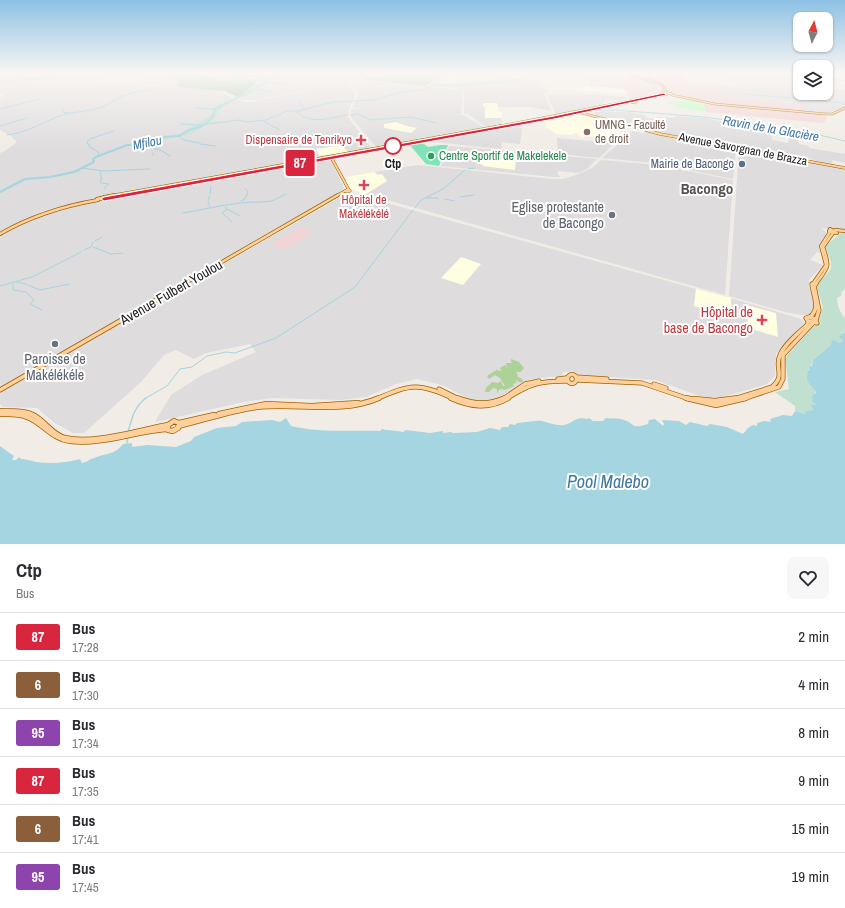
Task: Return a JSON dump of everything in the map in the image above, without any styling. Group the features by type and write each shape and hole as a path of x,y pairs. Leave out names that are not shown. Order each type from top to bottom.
{"main road":[{"path":"627,102 643,98"},
{"path":"0,234 43,212 97,199 592,110 643,98"},
{"path":"691,98 715,104 826,114 832,114 845,108"},
{"path":"627,102 634,103 637,102 636,100"},
{"path":"592,110 592,113 596,117"},
{"name":"Avenue Savorgnan de Brazza","path":"578,112 660,134 845,168"},
{"name":"Avenue Fulbert Youlou","path":"0,390 346,191 331,157"},
{"path":"577,378 643,381 698,400 714,402 726,401 772,387 776,384 780,376 778,362 779,355 808,324 809,319 814,314 817,306 812,284 826,265 821,246 834,232 845,231"},
{"path":"567,379 570,374 577,378 638,382 652,385 699,402 716,405 728,403 779,387 784,377 783,355 809,326 815,322 819,310 814,286 828,266 828,261 823,247 834,232"},
{"path":"809,319 815,322"},
{"path":"168,427 172,431 179,425 256,407 269,406 311,408 356,405 378,399 403,388 415,386 431,388 467,405 488,406 504,401 532,384 567,379 573,383 577,378"},
{"path":"0,413 26,416 34,420 55,437 66,441 81,442 168,427 174,422 179,425"}],"shaded area":[{"path":"0,98 232,98 248,102 268,98 354,98 348,117 372,149 100,197 43,211 0,233 0,153 17,142 11,136 0,130"},
{"path":"240,98 264,98 256,100 239,99"},
{"path":"356,98 462,98 461,114 454,114 463,115 485,128 376,147 351,117 351,109 362,109 352,108"},
{"path":"464,98 546,98 551,111 530,107 498,107 497,103 485,107 485,118 501,118 502,125 486,127 468,114 464,114"},
{"path":"549,98 626,98 626,101 605,99 602,106 556,115"},
{"path":"629,98 641,98 633,100"},
{"path":"694,98 738,98 793,103 800,105 807,112 713,103"},
{"path":"738,98 833,100 833,98 845,98 845,107 827,113 807,112 800,105 793,103"},
{"path":"233,99 235,100 227,103 211,121 232,123 210,123 191,134 184,136 177,136 145,145 118,148 127,144 145,144 164,137 180,134 193,126 177,123 197,124 212,114 212,110 219,104"},
{"path":"483,103 497,103 499,112 502,112 502,118 485,118 485,107 483,107"},
{"path":"703,104 824,114 827,118 824,123 707,112"},
{"path":"593,112 629,112 645,115 646,118 674,118 676,116 705,118 720,121 771,133 772,140 788,143 789,138 798,139 799,144 809,146 809,148 845,154 845,163 832,160 833,166 819,163 803,155 804,160 658,133 598,117"},
{"path":"577,113 578,115 580,114 603,119 598,122 622,133 597,138 594,136 582,138 576,133 571,135 556,134 539,121"},
{"path":"396,122 417,128 411,133 384,128 384,124"},
{"path":"517,124 522,130 520,144 502,142 501,149 426,141"},
{"path":"633,131 645,133 646,131 691,144 692,140 736,148 733,179 654,163 602,158"},
{"path":"557,138 615,143 599,158 558,154"},
{"path":"342,145 348,152 319,156 316,149"},
{"path":"449,146 597,159 587,169 578,173 558,171 560,177 554,177 441,166"},
{"path":"739,149 842,168 845,171 845,230 821,228 827,234 819,246 820,253 817,252 810,260 823,265 809,280 814,305 811,315 800,315 785,312 729,296"},
{"path":"482,156 516,159 515,170 483,166 480,164"},
{"path":"330,158 344,188 341,193 0,389 0,236 35,217 80,204"},
{"path":"601,160 657,165 733,180 725,295 366,194 387,181 375,172 418,165 563,179 592,168"},
{"name":"Hôpital de Makélékélé","path":"375,172 376,175 382,174 387,181 366,194 348,188 344,181 348,180 347,177"},
{"path":"351,193 696,289 694,306 731,317 731,298 801,319 804,323 776,354 775,376 767,384 719,398 700,396 655,380 579,375 573,371 563,372 562,376 530,379 495,400 473,401 442,385 417,379 396,384 366,397 340,400 271,398 244,402 155,422 171,395 202,375 256,352 250,344 206,353 194,359 176,350 164,355 141,382 84,433 73,433 53,422 37,408 3,407 0,404 0,393 3,390 346,194"},
{"path":"300,227 312,233 284,250 271,244"},
{"path":"841,233 845,233 845,289 841,292 842,295 837,298 839,309 845,318 845,331 842,332 843,340 840,343 831,345 813,360 808,374 810,386 815,389 816,404 815,406 812,404 813,410 805,414 795,411 795,406 775,392 789,389 785,358 814,326 821,324 819,320 823,307 817,288 819,283 831,269 831,262 825,246"},
{"path":"461,257 481,264 463,285 441,278"},
{"path":"696,289 731,298 732,317 694,306"},
{"name":"Hôpital de base de Bacongo","path":"747,305 776,313 778,337 748,328"}],"green space":[{"path":"685,98 703,102 693,103 702,104 706,112 676,107 678,105 669,104 668,101 687,102"},
{"name":"Centre Sportif de Makelekele","path":"409,144 424,144 428,147 448,145 439,166 426,164"},
{"path":"511,359 519,362 524,368 521,372 515,372 523,382 518,382 517,379 516,383 513,384 514,386 505,390 500,389 497,393 497,389 493,388 489,392 485,392 486,388 492,382 498,383 501,381 503,386 505,386 500,378 495,375 489,379 487,376 496,370 502,371 500,368 505,365 507,368 506,363 513,363 511,362"}],"water":[{"name":"Pool Malebo","path":"845,331 845,544 0,544 0,446 14,456 12,460 16,460 19,457 21,459 36,462 52,463 80,459 82,463 98,456 113,452 120,448 123,444 132,443 132,447 147,445 176,447 191,441 194,437 217,428 236,426 242,422 272,420 280,422 286,418 291,426 313,430 380,431 382,429 403,432 406,430 430,433 443,431 443,433 477,432 490,428 500,430 502,427 508,427 510,424 515,425 517,423 538,421 556,425 564,425 580,418 589,418 593,421 603,421 606,418 621,419 636,426 642,426 648,424 649,420 655,419 663,426 664,424 662,420 679,421 686,425 690,422 707,426 710,424 727,427 743,434 753,425 757,426 757,423 764,421 771,422 770,419 783,415 792,416 795,411 805,414 807,411 813,410 811,404 816,404 813,402 812,396 816,393 808,380 807,372 810,370 809,367 812,366 813,360 831,345 832,340 840,343 843,340 839,337"}],"waterway":[{"path":"7,135 27,130 59,116 108,105 118,98"},
{"name":"Mfilou","path":"201,126 210,120 215,109 236,98"},
{"path":"355,101 380,98"},
{"path":"794,98 845,103"},
{"path":"8,107 39,99"},
{"path":"180,124 202,125 238,120 247,122 266,120 287,111 298,111 333,102 353,101"},
{"path":"6,102 5,104 8,107"},
{"path":"299,102 304,109"},
{"path":"0,109 8,107"},
{"path":"64,108 62,112 70,113"},
{"path":"196,108 215,109"},
{"name":"Ravin de la Glacière","path":"601,111 615,110 704,117 761,125 783,131 815,134 845,141"},
{"path":"297,112 303,116 321,120 347,115"},
{"path":"351,115 358,114 371,120 410,117 436,123"},
{"path":"0,126 27,118"},
{"path":"263,121 280,130"},
{"name":"Mfilou","path":"0,192 25,179 50,177 74,172 94,162 93,159 96,157 127,145 143,145 164,137 179,136 189,130 201,126"},
{"path":"99,156 98,152 90,147 87,142 90,139 113,131"},
{"path":"179,136 184,140 199,143"},
{"path":"148,144 155,149 160,149 160,151"},
{"path":"200,144 215,146"},
{"path":"162,151 170,156"},
{"path":"82,168 104,171 150,169"},
{"path":"468,169 475,168"},
{"path":"415,208 421,200 443,189 465,170"},
{"path":"100,172 102,179 100,180 101,183 109,184 105,187 105,189"},
{"path":"210,194 211,187"},
{"path":"241,201 245,199 248,192 245,188"},
{"path":"259,202 272,201 286,194"},
{"path":"460,197 474,195"},
{"path":"426,198 438,198"},
{"path":"445,199 454,201"},
{"path":"208,201 210,208"},
{"path":"210,208 230,204 258,202"},
{"path":"226,207 226,210 222,213 232,222"},
{"path":"183,213 210,208"},
{"path":"227,209 240,216"},
{"path":"144,399 167,386 180,369 192,367 207,356 226,352 235,353 276,338 355,287 413,210"},
{"path":"95,241 102,237"},
{"path":"84,250 91,247 93,242"},
{"path":"93,247 111,254 123,253 122,254"},
{"path":"0,286 32,277 81,252"},
{"path":"17,282 26,284"},
{"path":"13,284 13,290"},
{"path":"28,285 40,290 69,284"},
{"path":"14,290 26,292 34,300 30,304 42,310"},
{"path":"128,432 136,409 146,398"},
{"path":"127,443 128,437"}],"bus line":[{"name":"87","path":"104,199 554,117 647,98"}],"place":[{"name":"UMNG - Faculté de droit","path":"587,132"},
{"name":"Dispensaire de Tenrikyo","path":"361,140"},
{"name":"Ctp","path":"393,146"},
{"name":"Centre Sportif de Makelekele","path":"431,156"},
{"name":"Mairie de Bacongo","path":"742,164"},
{"name":"Hôpital de Makélékélé","path":"364,185"},
{"name":"Eglise protestante de Bacongo","path":"612,215"},
{"name":"Hôpital de base de Bacongo","path":"762,320"},
{"name":"Paroisse de Makélékéle","path":"55,344"}],"district":[{"name":"Bacongo","path":"707,189"}]}
